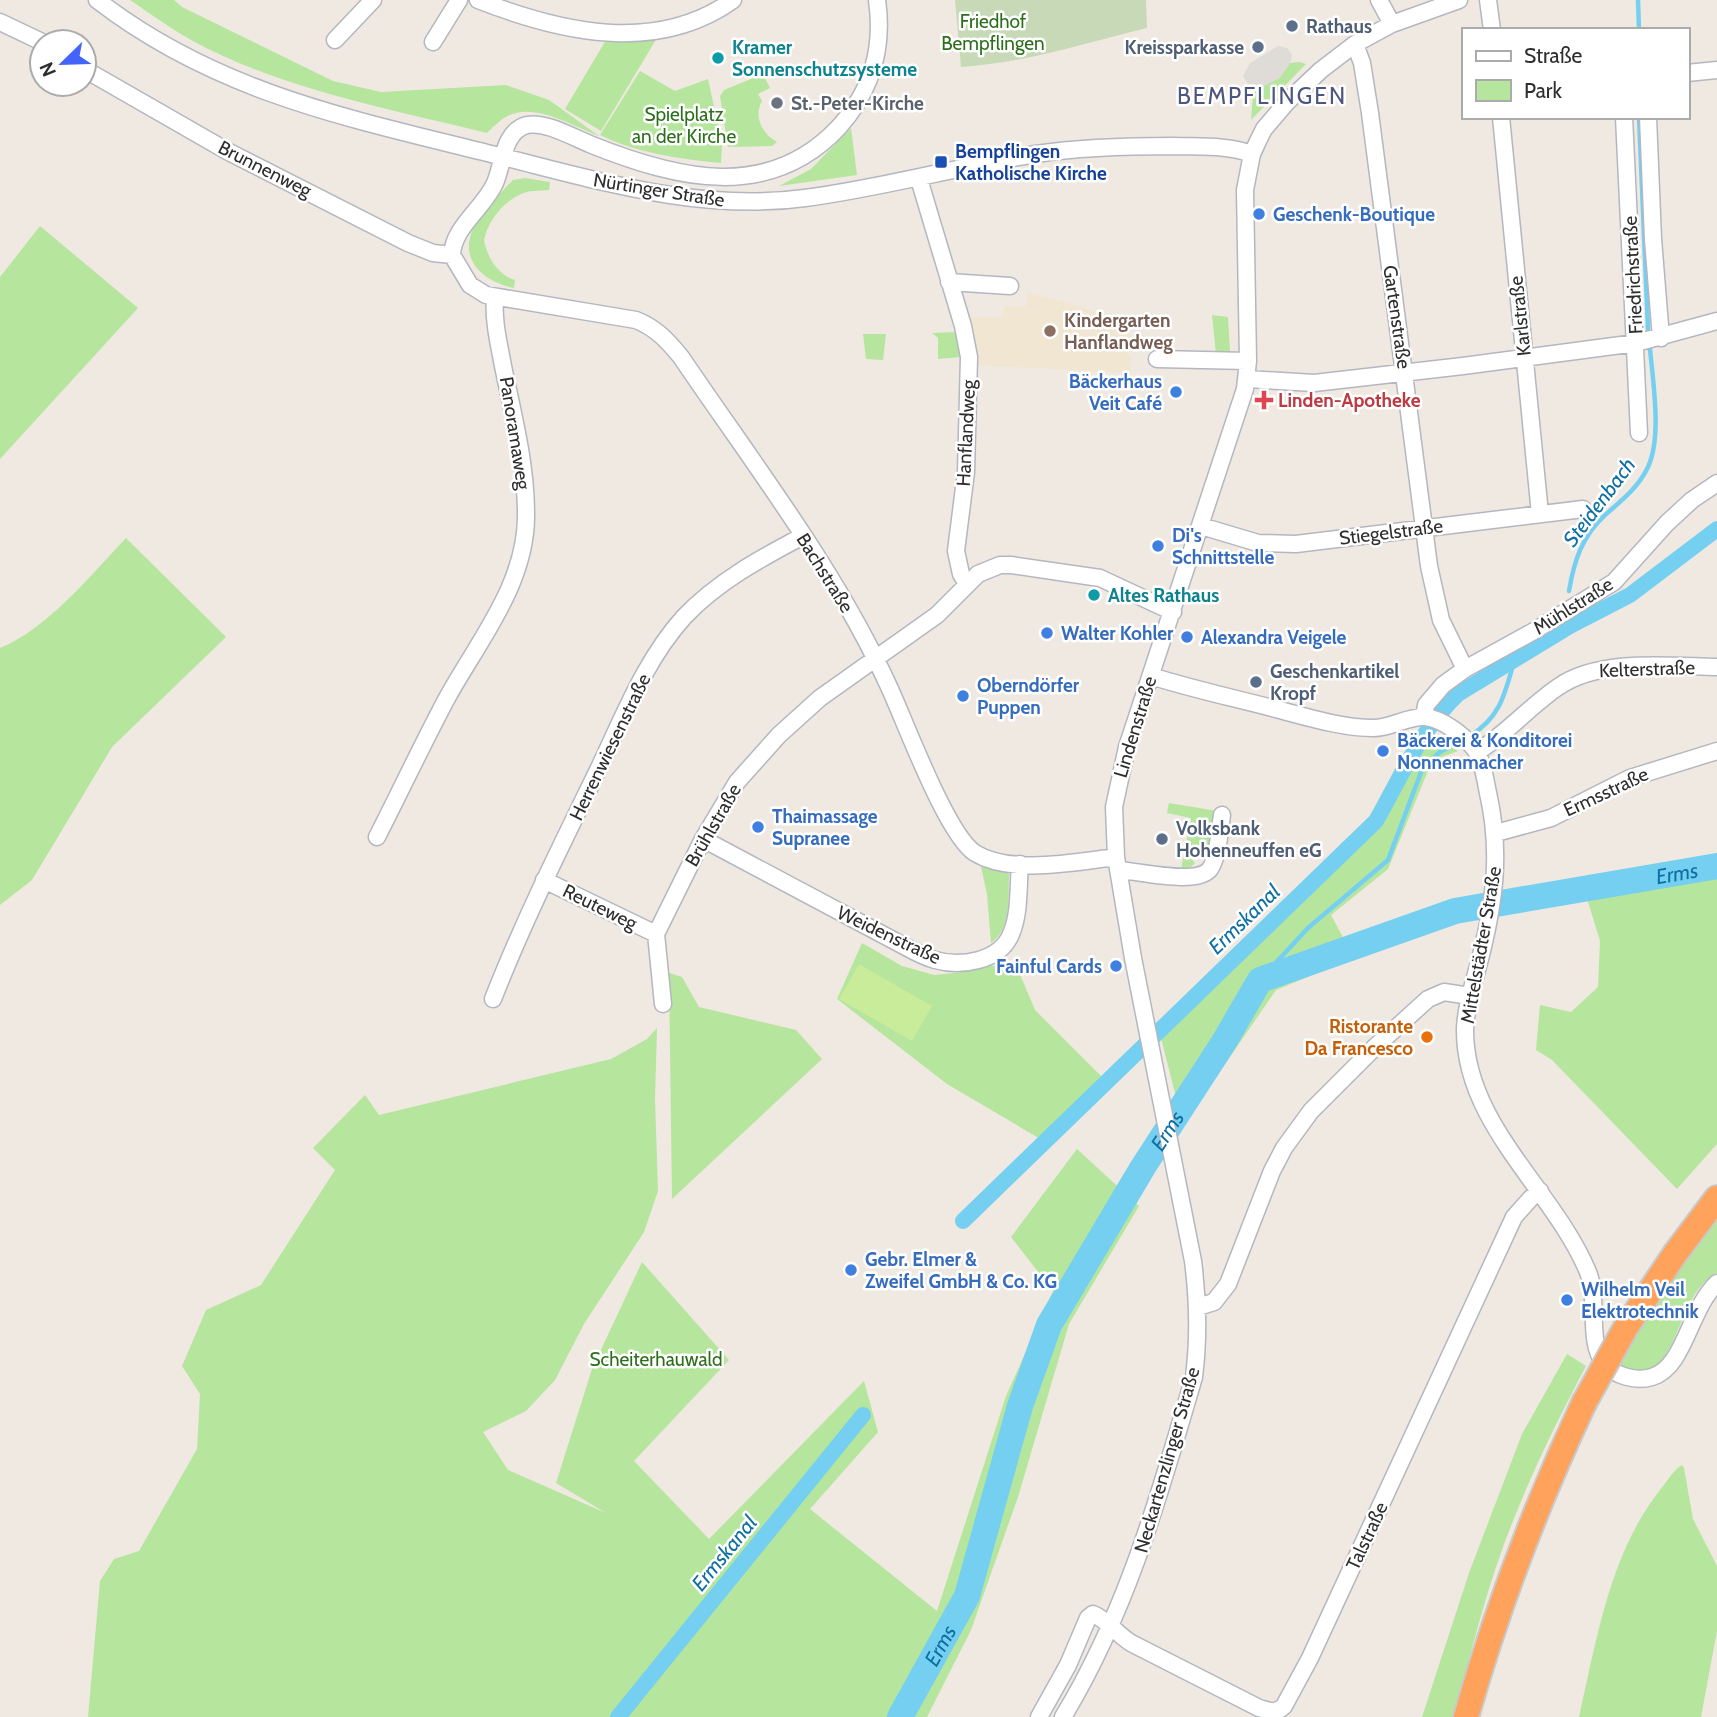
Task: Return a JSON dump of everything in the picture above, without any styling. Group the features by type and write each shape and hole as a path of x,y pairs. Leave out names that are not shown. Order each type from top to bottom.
{"highway":[{"path":"1466,1717 1518,1555 1584,1403 1626,1327 1717,1198"}],"street":[{"name":"Nürtinger Straße","path":"97,0 165,46 242,84 334,115 637,190 723,202 785,201 919,179 1033,155 1093,148 1223,148 1252,154"},
{"path":"335,40 373,0"},
{"path":"433,42 459,0"},
{"path":"478,0 554,25 624,35 660,31 692,23 733,0"},
{"path":"495,298 470,285 452,254 456,237 488,196 508,143 520,127 537,124 615,154 683,172 738,177 782,168 801,159 824,142 846,119 863,95 878,55 880,23 877,0"},
{"path":"1379,0 1392,24"},
{"name":"Lindenstraße","path":"1198,1307 1193,1261 1117,863 1113,821 1117,788 1127,747 1247,379 1244,206 1252,154 1264,129 1287,102 1355,44 1392,24 1443,2 1459,0"},
{"path":"1488,0 1492,28"},
{"path":"0,22 28,35"},
{"name":"Gartenstraße","path":"1355,44 1362,62 1370,113 1423,528 1441,620 1465,669"},
{"path":"1689,73 1717,70"},
{"name":"Brunnenweg","path":"98,77 227,151 408,243 433,253 452,254"},
{"name":"Karlstraße","path":"1501,119 1540,514"},
{"name":"Friedrichstraße","path":"1624,119 1639,433"},
{"path":"1648,119 1653,239 1661,338"},
{"name":"Hanflandweg","path":"919,179 963,326 969,357 966,472 956,551 961,574 967,584"},
{"path":"949,282 1010,286"},
{"name":"Bachstraße","path":"495,298 636,320 656,330 681,357 803,536 875,658 942,805 964,844 1001,863 1117,863 1184,878 1209,871 1213,863 1222,814"},
{"name":"Panoramaweg","path":"377,836 442,708 503,602 517,572 521,555 526,515 524,475 497,330 495,298"},
{"path":"1247,379 1314,383 1404,373 1636,343 1717,321"},
{"path":"1157,359 1248,361"},
{"name":"Mühlstraße","path":"1424,717 1426,705 1433,694 1465,669 1614,582 1667,523 1692,500 1717,483"},
{"name":"Stiegelstraße","path":"1201,526 1258,543 1275,545 1583,509"},
{"name":"Herrenwiesenstraße","path":"507,989 493,999 518,935 544,880 642,679 663,645 685,617 712,592 803,536"},
{"name":"Brühlstraße","path":"656,934 703,839 737,782 779,735 820,698 937,615 978,574 1000,565 1088,575 1172,612"},
{"name":"Kelterstraße","path":"1473,748 1559,686 1585,673 1652,666 1717,667"},
{"path":"1151,676 1354,726 1386,726 1424,717 1448,727 1473,748"},
{"name":"Mittelstädter Straße","path":"1473,748 1485,776 1496,833 1495,876 1489,921 1470,996 1465,1028 1469,1065 1479,1097 1501,1136 1540,1191 1589,1274 1595,1300 1598,1354 1614,1372 1642,1379 1657,1376 1670,1366 1702,1300 1717,1283"},
{"name":"Ermsstraße","path":"1496,833 1551,818 1630,778 1717,751"},
{"name":"Weidenstraße","path":"703,839 906,947 933,960 947,963 972,962 997,952 1005,945 1014,923 1020,864"},
{"name":"Reuteweg","path":"544,880 656,934"},
{"path":"656,934 663,1004"},
{"path":"1198,1307 1214,1302 1228,1284 1272,1171 1284,1147 1311,1111 1428,999 1444,992 1470,996"},
{"name":"Talstraße","path":"1109,1627 1131,1643 1259,1708 1272,1712 1279,1711 1284,1706 1322,1634 1510,1225 1521,1207 1540,1191"},
{"name":"Neckartenzlinger Straße","path":"1063,1717 1109,1627 1145,1539 1194,1377 1198,1351 1198,1307"},
{"path":"1039,1717 1068,1665 1088,1618 1094,1614 1100,1616 1109,1627"}],"shaded area":[{"path":"1278,46 1287,48 1292,54 1291,61 1280,78 1264,86 1248,84 1243,76 1250,63"},
{"name":"Kindergarten Hanflandweg","path":"1027,293 1101,314 1125,328 1138,343 1132,344 1128,352 1131,358 1130,373 976,365 969,318 1003,317 1004,306 1026,307"}],"green space":[{"path":"130,0 174,0 182,7 333,81 381,92 506,85 549,100 599,136 552,116 527,112 504,118 487,133 299,85 227,58 185,36"},
{"name":"Friedhof Bempflingen","path":"955,0 1146,0 1147,28 1031,57 961,67"},
{"path":"657,38 601,131 565,109 606,40"},
{"path":"1290,63 1306,64 1251,120 1251,85 1257,86 1283,73"},
{"name":"Spielplatz an der Kirche","path":"640,71 675,91 708,79 722,143 721,163 659,154 600,135"},
{"path":"763,74 770,88 758,94 762,101 758,113 760,124 777,142 772,146 728,147 720,96 724,90"},
{"path":"851,128 857,175 779,186 811,169"},
{"path":"525,178 550,182 549,190 531,191 514,197 493,219 484,240 494,264 503,274 515,280 514,288 495,282 479,271 470,255 469,245 471,234 487,208 513,180"},
{"path":"40,226 138,308 0,459 0,277"},
{"path":"1212,315 1228,317 1230,351 1226,354 1216,354"},
{"path":"959,332 961,357 938,359 938,338 932,333"},
{"path":"863,334 886,334 883,360 866,359"},
{"path":"126,538 226,637 112,747 32,880 0,905 0,648 17,640 51,615"},
{"path":"1442,737 1458,751 1439,758 1427,773 1388,869 1331,915 1354,958 1276,990 1183,1125 1160,1034 1377,826 1427,738"},
{"path":"1169,803 1217,811 1211,847 1207,852 1199,845 1188,855 1195,863 1188,870 1181,869 1191,818 1167,813"},
{"path":"980,862 1009,874 1006,921 998,937 991,943 987,894"},
{"path":"1717,876 1717,1144 1677,1189 1552,1060 1536,1050 1540,1005 1571,1012 1598,987 1600,941 1585,892"},
{"path":"862,943 902,966 934,975 964,972 990,965 1019,972 1035,1010 1104,1079 1042,1140 947,1084 837,999"},
{"path":"859,964 932,1006 912,1041 839,999"},
{"path":"669,973 682,977 699,1007 796,1030 822,1059 672,1199"},
{"name":"Scheiterhauwald","path":"657,1028 655,1099 658,1191 644,1232 584,1324 555,1380 526,1411 483,1432 508,1470 606,1513 556,1483 592,1369 642,1262 729,1360 634,1461 709,1539 864,1381 878,1432 810,1509 937,1611 1006,1396 1053,1291 1011,1237 1077,1149 1139,1206 1069,1324 1018,1497 971,1630 927,1717 88,1717 100,1581 114,1559 139,1551 197,1449 200,1394 182,1366 206,1310 261,1285 335,1170 313,1148 365,1095 379,1115 611,1059 647,1039"},
{"path":"1717,1221 1717,1273 1704,1282 1695,1295 1665,1355 1656,1366 1644,1372 1617,1368 1631,1338 1692,1244 1704,1237"},
{"path":"1567,1354 1586,1366 1521,1500 1503,1547 1454,1717 1422,1717 1469,1573 1522,1434"},
{"path":"1682,1465 1693,1519 1717,1566 1717,1631 1701,1717 1579,1717 1600,1626 1618,1566 1646,1510 1672,1474"}],"waterway":[{"name":"Steidenbach","path":"1638,0 1639,28"},
{"name":"Steidenbach","path":"1639,119 1648,329"},
{"name":"Steidenbach","path":"1569,591 1577,559 1590,532 1629,493 1648,467 1656,425 1650,349"},
{"name":"Ermskanal","path":"963,1221 1376,821 1422,738 1458,694 1570,626 1630,595 1717,529"},
{"path":"1470,736 1496,711 1515,658"},
{"path":"1260,980 1308,928 1388,860 1423,767 1440,752 1462,741"},
{"name":"Erms","path":"900,1717 967,1596 1020,1406 1049,1325 1143,1167 1224,1042 1260,980 1455,911 1717,866"},
{"name":"Ermskanal","path":"618,1717 863,1415"}],"place":[{"name":"Rathaus","path":"1292,26"},
{"name":"Kreissparkasse","path":"1258,47"},
{"name":"Kramer Sonnenschutzsysteme","path":"718,58"},
{"name":"St.-Peter-Kirche","path":"777,103"},
{"name":"Bempflingen Katholische Kirche","path":"941,162"},
{"name":"Geschenk-Boutique","path":"1259,214"},
{"name":"Kindergarten Hanflandweg","path":"1050,331"},
{"name":"Bäckerhaus Veit Café","path":"1176,392"},
{"name":"Linden-Apotheke","path":"1264,400"},
{"name":"Di's Schnittstelle","path":"1158,546"},
{"name":"Altes Rathaus","path":"1094,595"},
{"name":"Walter Kohler","path":"1047,633"},
{"name":"Alexandra Veigele","path":"1187,637"},
{"name":"Geschenkartikel Kropf","path":"1256,682"},
{"name":"Oberndörfer Puppen","path":"963,696"},
{"name":"Bäckerei & Konditorei Nonnenmacher","path":"1383,751"},
{"name":"Thaimassage Supranee","path":"758,827"},
{"name":"Volksbank Hohenneuffen eG","path":"1162,839"},
{"name":"Fainful Cards","path":"1116,966"},
{"name":"Ristorante Da Francesco","path":"1427,1037"},
{"name":"Gebr. Elmer & Zweifel GmbH & Co. KG","path":"851,1270"},
{"name":"Wilhelm Veil Elektrotechnik","path":"1567,1300"}],"district":[{"name":"BEMPFLINGEN","path":"1262,96"}]}
